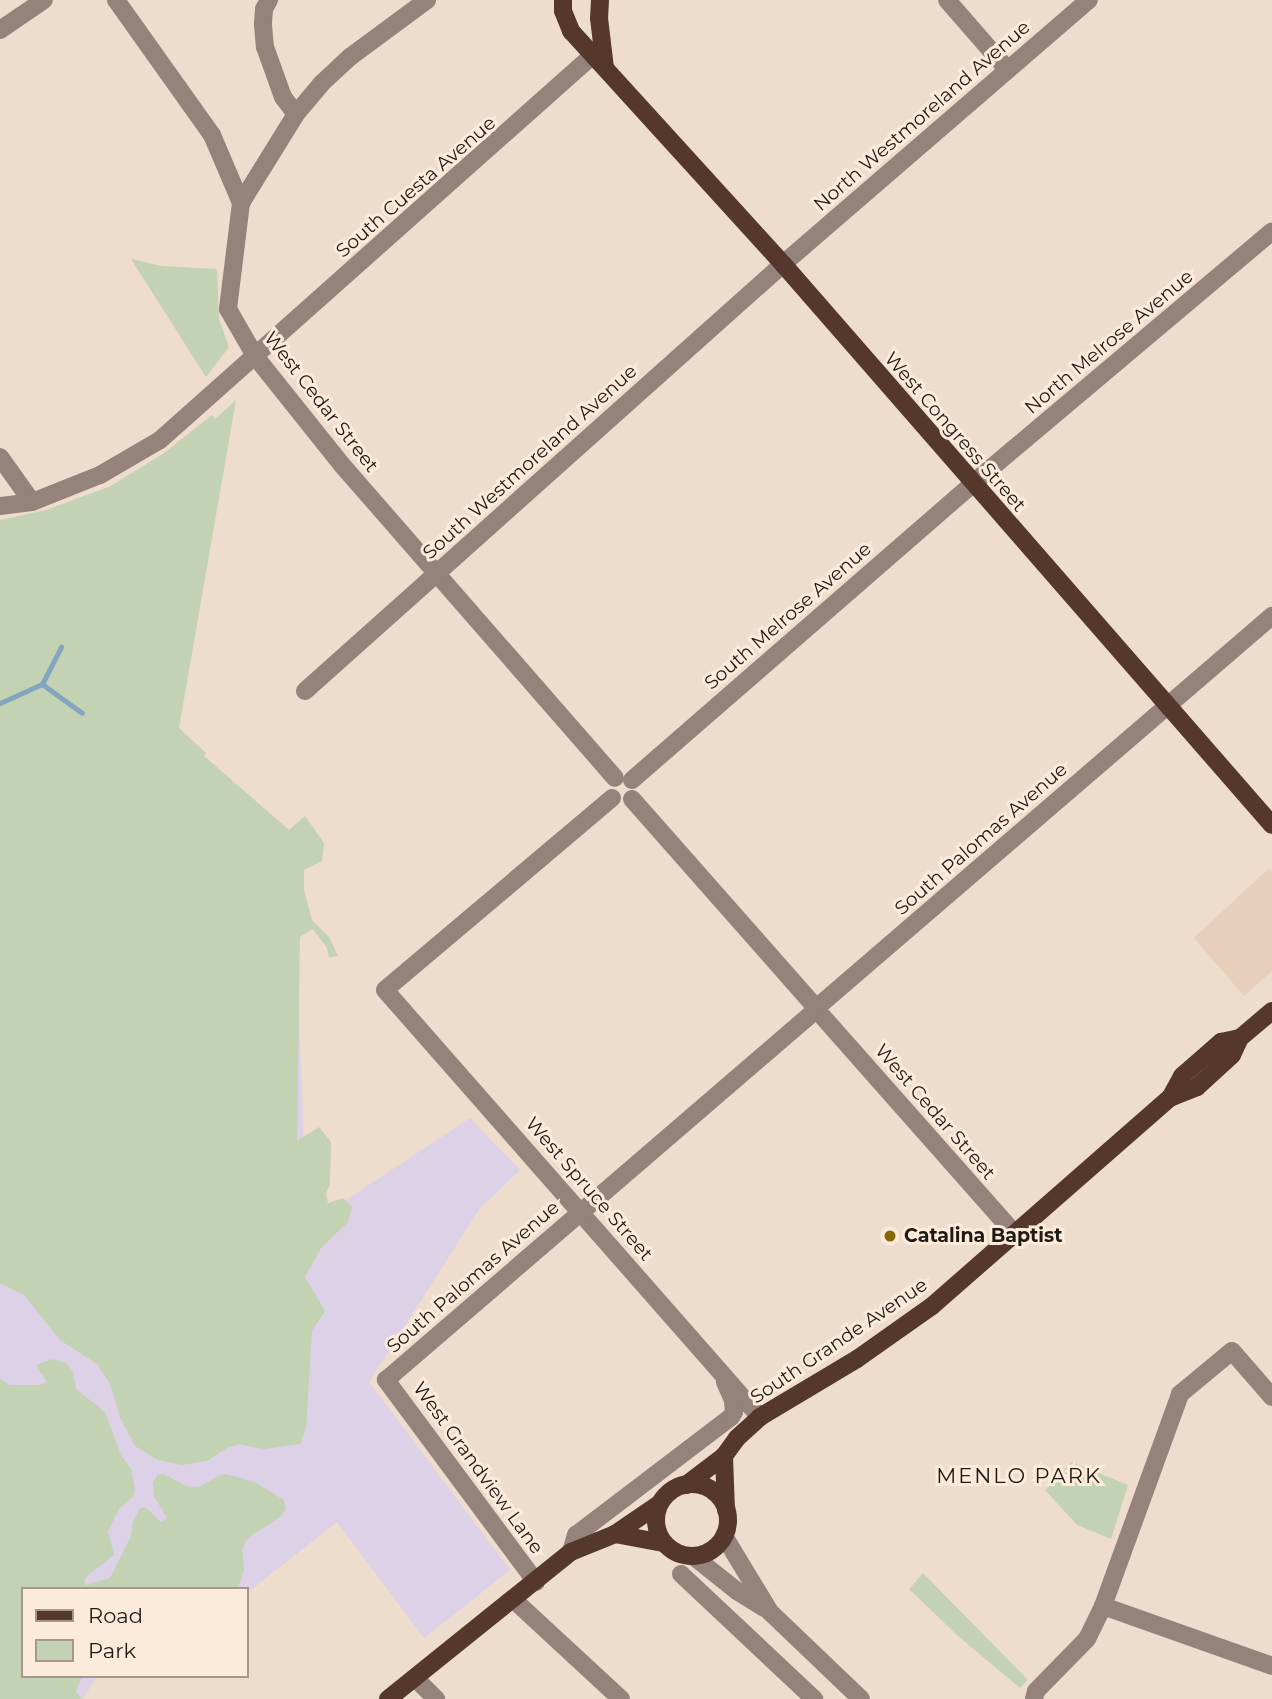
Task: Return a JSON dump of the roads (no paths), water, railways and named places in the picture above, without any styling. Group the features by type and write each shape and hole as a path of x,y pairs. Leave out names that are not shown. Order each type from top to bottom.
{"main road":[{"name":"West Congress Street","path":"563,0 563,11 571,32 601,57 1272,825"},
{"path":"600,0 601,57"},
{"name":"South Grande Avenue","path":"686,1485 724,1456 737,1438 760,1417 857,1359 932,1306 1170,1098 1197,1087 1232,1055 1240,1038 1272,1010"},
{"path":"659,1504 656,1524 664,1543 672,1550 693,1556 711,1550 724,1536 724,1456"},
{"path":"388,1699 571,1552 615,1534 659,1504 675,1488 686,1485 706,1487 722,1501 726,1510"},
{"path":"615,1534 664,1543"}],"street":[{"path":"0,30 44,0"},
{"path":"116,0 212,135 241,202"},
{"path":"269,0 263,17 265,47 283,97 296,114"},
{"path":"241,202 296,114 350,57 427,0"},
{"path":"947,0 1007,69"},
{"name":"North Westmoreland Avenue","path":"783,264 1089,0"},
{"name":"South Cuesta Avenue","path":"0,506 32,502 100,475 160,440 601,57"},
{"name":"West Cedar Street","path":"241,202 228,309 255,356 342,465 626,786 1016,1235"},
{"name":"North Melrose Avenue","path":"972,484 1272,231"},
{"name":"South Westmoreland Avenue","path":"305,691 783,264"},
{"path":"0,457 32,502"},
{"name":"South Melrose Avenue","path":"626,786 972,484"},
{"name":"South Palomas Avenue","path":"386,1380 1272,616"},
{"name":"West Spruce Street","path":"626,786 609,787 612,798 385,990 760,1417"},
{"path":"1034,1699 1036,1692 1087,1639 1103,1606 1180,1394 1232,1351 1272,1396"},
{"path":"571,1552 576,1535 730,1417 734,1412 733,1400 722,1373"},
{"name":"West Grandview Lane","path":"386,1380 536,1582"},
{"path":"724,1536 774,1616"},
{"path":"693,1556 774,1616 861,1699"},
{"path":"681,1574 814,1699"},
{"path":"514,1600 621,1699"},
{"path":"1103,1606 1272,1665"},
{"path":"755,1644 774,1616"},
{"path":"415,1678 436,1699"}],"waterway":[{"path":"0,703 42,684 61,647"},
{"path":"42,684 82,713"}],"place":[{"name":"Catalina Baptist","path":"890,1236"}],"district":[{"name":"MENLO PARK","path":"1019,1476"}]}
